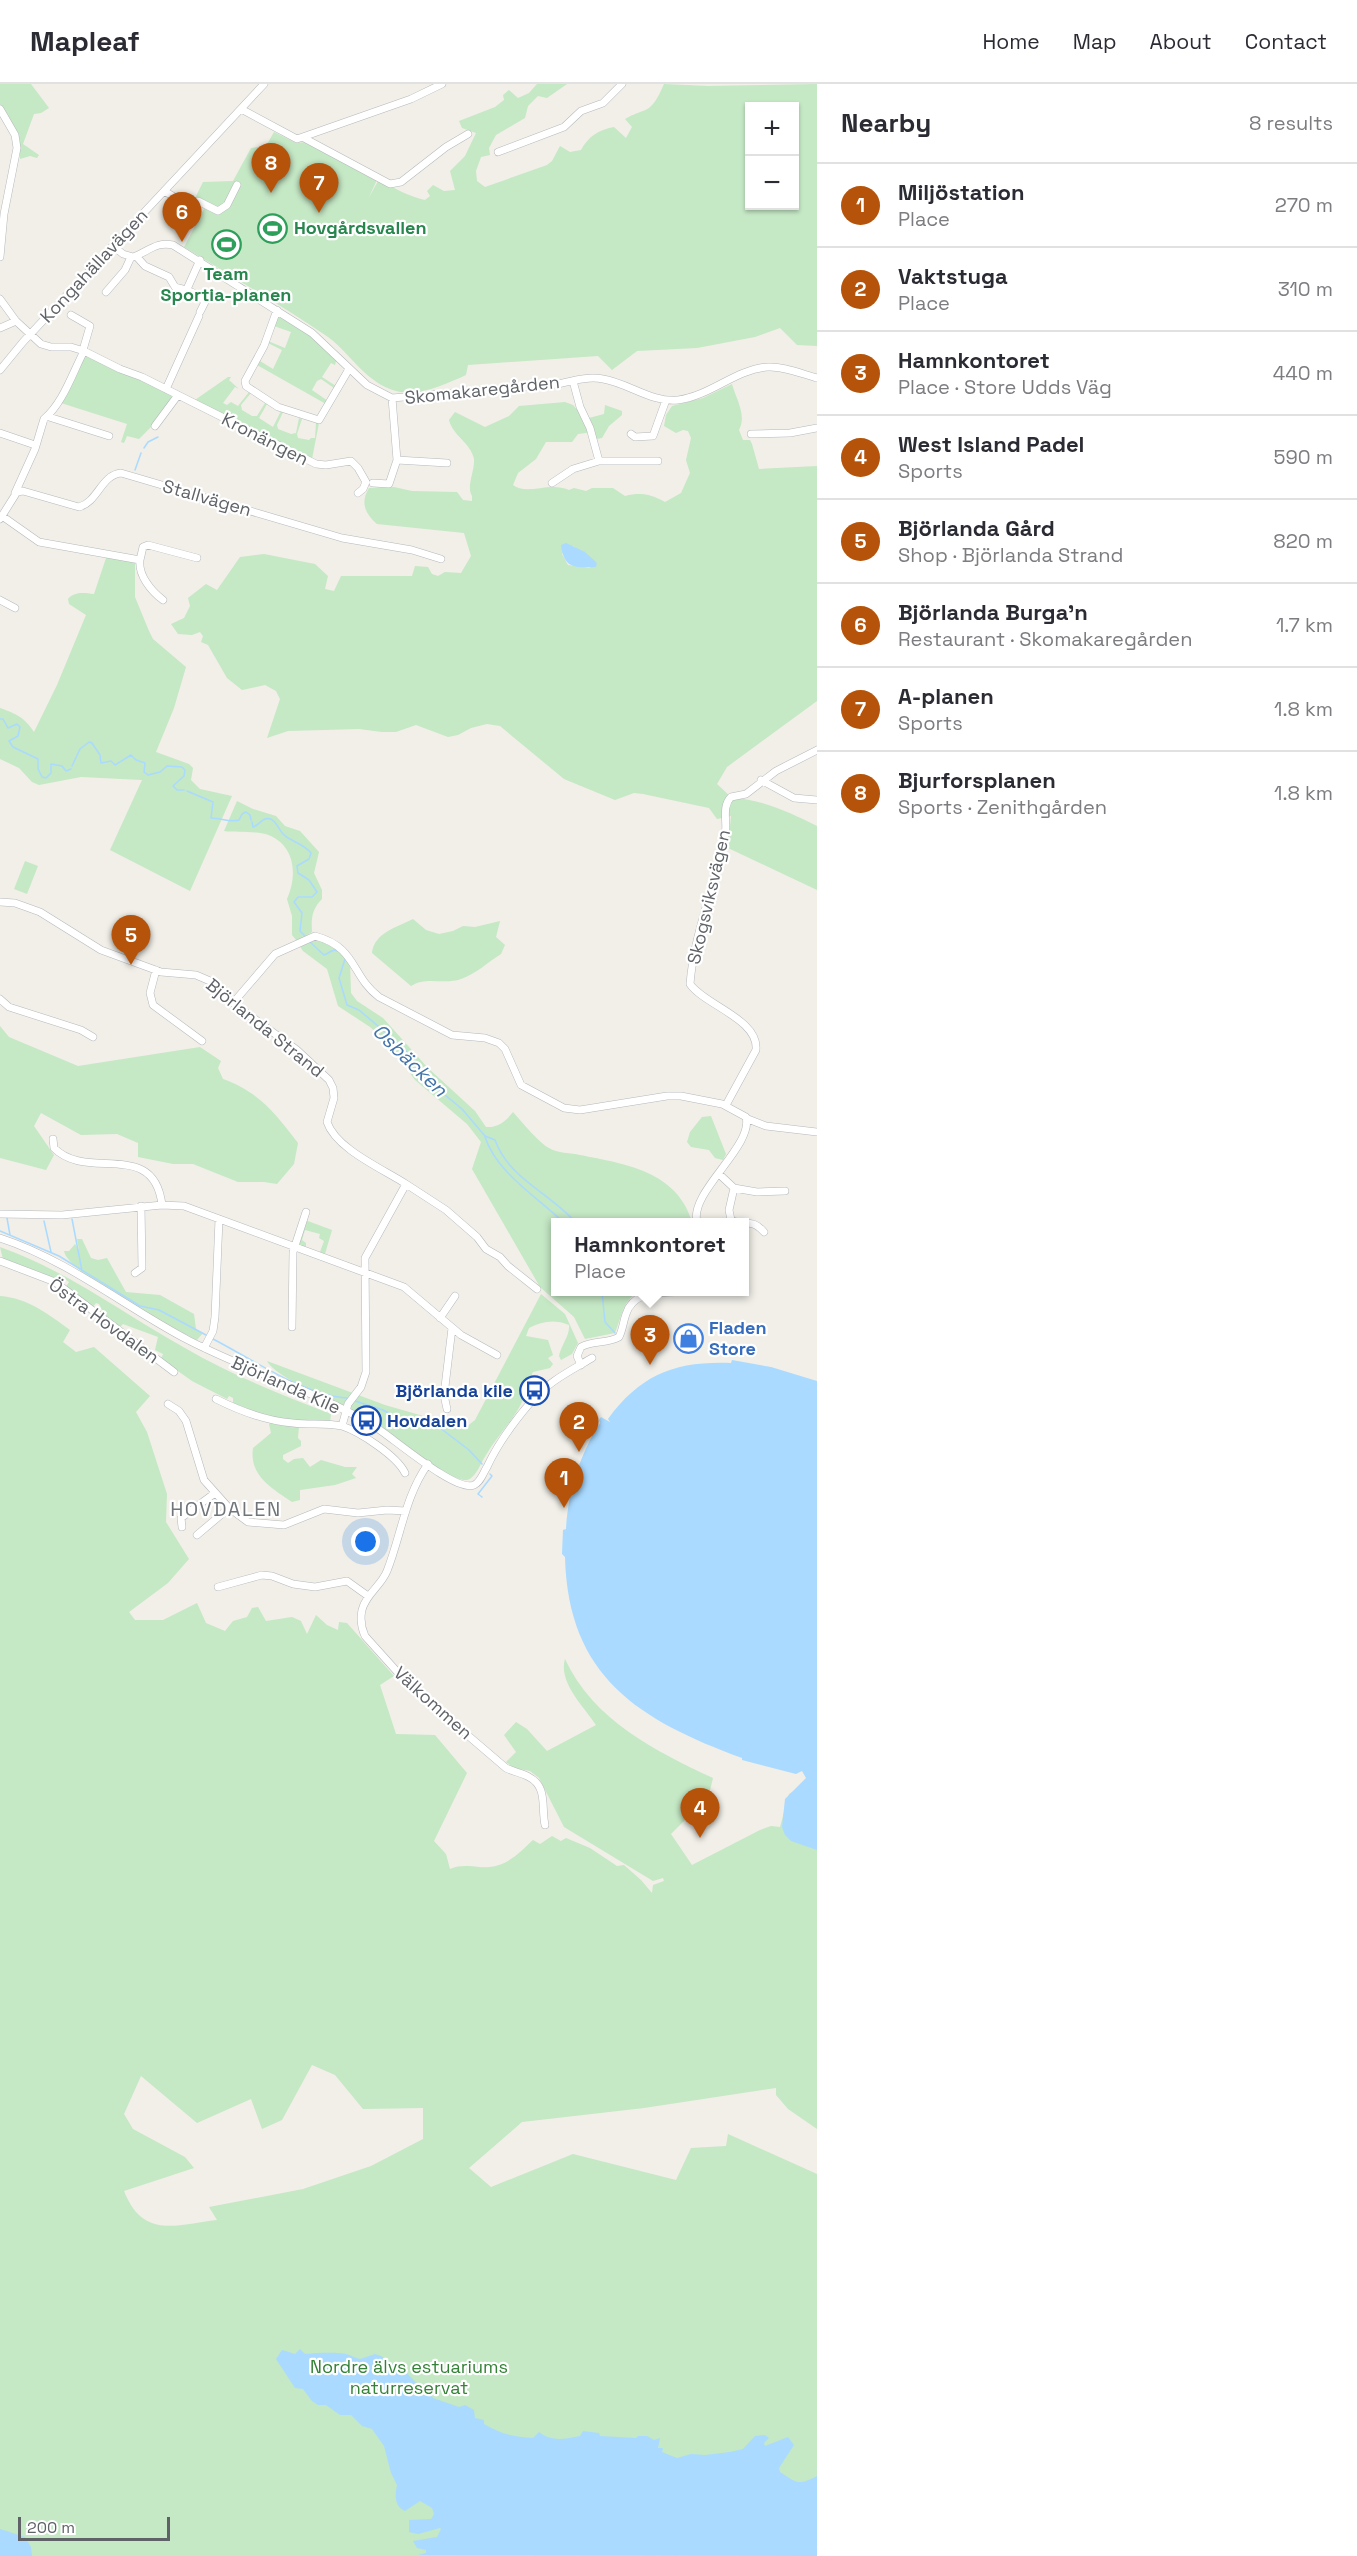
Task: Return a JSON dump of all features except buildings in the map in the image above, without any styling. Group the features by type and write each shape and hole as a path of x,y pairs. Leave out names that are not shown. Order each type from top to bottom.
{"street":[{"name":"Kongahällavägen","path":"0,370 264,84"},
{"path":"241,109 293,139 304,138 411,99 442,84"},
{"path":"498,152 564,127 581,111 603,103 622,84"},
{"path":"0,109 15,135 17,148 0,245 0,257"},
{"path":"304,138 390,184 395,184 468,134"},
{"path":"164,191 178,200 189,203 198,201 218,211 227,205 237,185"},
{"name":"Skomakaregården","path":"133,256 156,244 173,245 200,260 322,341 367,385 392,398 604,379 666,400 678,400 702,394 746,373 768,367 817,378"},
{"path":"113,246 123,254 133,256 145,266 169,277 175,287 187,289 204,300 166,389"},
{"path":"106,292 125,270 133,256"},
{"path":"187,289 200,260"},
{"path":"0,299 30,335"},
{"path":"277,310 265,344 245,381 246,386 278,407 319,420 349,369"},
{"path":"50,417 84,351 90,326 71,315"},
{"path":"0,328 16,321"},
{"name":"Kronängen","path":"30,335 46,346 84,351 316,464 326,465 351,461 366,482 358,493"},
{"name":"Skomakaregården","path":"573,381 599,461"},
{"path":"155,426 178,395"},
{"name":"Skomakaregården","path":"392,398 397,460"},
{"path":"631,434 639,437 653,436 666,400"},
{"path":"109,436 50,417 44,419 15,493 1,518 39,542 140,560"},
{"path":"751,434 790,434 817,428"},
{"path":"0,433 35,445"},
{"path":"373,483 389,484 397,460 447,463"},
{"path":"552,483 573,469 599,461 658,461"},
{"name":"Stallvägen","path":"15,493 23,491 79,507 92,500 112,476 121,473 342,538 412,550 441,559"},
{"path":"162,600 155,594 139,570 143,547 148,545 197,558"},
{"path":"0,600 15,608"},
{"name":"Skogsviksvägen","path":"726,1105 754,1055 757,1045 745,1026 721,1006 693,989 690,981 701,923 726,833 726,804 730,797 746,794 761,780 817,750"},
{"path":"761,780 794,798 817,800"},
{"name":"Björlanda Strand","path":"0,902 15,903 40,912 95,948 156,970 201,976 210,981 233,1003 297,1050 329,1080 334,1098 327,1122 334,1134 362,1157 435,1202 467,1227 486,1249 500,1257 537,1289"},
{"path":"233,1003 275,954 315,936 332,943 346,953 369,989 379,997 452,1035 485,1038 499,1043 505,1049 521,1085 569,1110 594,1109 667,1096 704,1099 726,1105 748,1119 766,1126 817,1132"},
{"path":"156,970 150,993 153,1005 201,1041"},
{"path":"0,999 9,1007 81,1030 93,1037"},
{"path":"697,1218 696,1207 743,1135 748,1119"},
{"path":"53,1139 54,1148 71,1158 101,1164 129,1164 140,1168 152,1179 162,1205"},
{"path":"719,1174 734,1188 757,1192 785,1191"},
{"path":"342,1426 345,1411 350,1400 362,1386 366,1372 366,1254 385,1225 406,1184"},
{"path":"731,1218 729,1210 734,1188"},
{"path":"135,1273 142,1268 141,1206"},
{"path":"0,1214 62,1215 141,1206 184,1206 410,1290 452,1328 497,1355"},
{"path":"292,1327 291,1284 294,1247 306,1212"},
{"path":"204,1348 213,1331 215,1317 219,1219"},
{"path":"749,1223 755,1224 764,1232"},
{"name":"Björlanda Kile","path":"0,1238 44,1256 204,1348 376,1427 459,1484 470,1486 477,1483 497,1446 532,1400 551,1382 592,1358"},
{"name":"Östra Hovdalen","path":"0,1261 55,1282 174,1372"},
{"path":"440,1318 455,1296"},
{"path":"581,1365 578,1359 579,1349 591,1342 610,1341 619,1337 627,1312 635,1301 643,1296"},
{"path":"447,1409 444,1395 452,1328"},
{"path":"216,1399 240,1411 270,1419 292,1423 342,1426 374,1445 394,1460 405,1473"},
{"path":"168,1404 175,1407 186,1421 204,1480 229,1508 248,1522 284,1525 324,1509 358,1513 406,1511"},
{"name":"Välkommen","path":"428,1464 414,1486 387,1571 379,1586 368,1596 360,1618 365,1636 410,1686 498,1762 536,1782 544,1798 544,1825"},
{"path":"182,1527 181,1518 215,1493"},
{"path":"197,1535 229,1508"},
{"path":"218,1587 262,1575 272,1576 293,1584 315,1587 347,1581 368,1596"}],"green space":[{"path":"0,84 31,84 49,108 34,114 23,144 39,155 37,158 30,156 20,159 20,140 0,104"},
{"path":"537,84 567,84 547,98 538,96 528,106 525,118 496,135 489,148 490,155 481,157 476,171 477,181 485,187 547,165 552,161 560,146 570,152 581,150 594,134 603,130 614,127 626,138 632,127 625,119 650,107 664,84 708,86 817,84 817,346 797,345 780,328 755,337 697,348 637,351 612,370 598,356 468,365 466,375 432,389 414,392 396,391 385,387 367,375 328,337 184,247 204,209 196,196 203,182 233,181 251,148 266,146 274,132 296,143 305,142 377,180 368,199 378,181 425,200 430,196 427,191 433,185 444,191 455,190 450,171 465,156 476,133 462,128 459,121 495,107 504,100 503,95 509,90 518,98 529,93"},
{"path":"278,316 302,328 317,340 336,361 335,365 331,363 322,377 336,386 334,388 321,379 317,381 312,390 328,401 326,404 257,365 260,361 273,369 282,350 268,341 285,348 291,332 274,326"},
{"path":"88,355 169,392 173,398 160,418 139,439 127,436 124,443 121,442 127,424 61,403 81,361"},
{"path":"231,377 229,380 239,389 235,387 223,403 227,405 231,402 238,406 249,392 251,393 241,405 242,410 252,416 257,416 265,403 267,404 259,418 273,427 281,411 283,412 277,425 278,429 291,434 296,433 299,418 302,419 297,434 298,438 309,440 315,438 316,423 319,423 312,459 192,402"},
{"path":"732,384 742,419 739,430 743,440 750,440 759,469 817,466 817,701 727,767 717,784 732,798 765,804 817,826 817,890 728,848 731,816 717,819 709,808 643,794 634,793 615,800 564,779 500,726 487,724 448,737 416,725 396,732 359,729 288,731 267,738 280,699 276,691 265,685 242,690 227,678 208,645 201,642 203,636 200,632 192,635 178,634 171,624 184,618 190,606 188,598 206,584 217,590 240,557 264,554 315,564 328,576 325,589 334,591 341,576 412,576 415,566 428,567 432,574 438,576 445,572 461,573 471,556 464,533 377,524 369,516 364,503 369,488 394,487 412,491 457,492 463,500 472,501 470,488 474,459 469,448 451,426 449,420 455,412 485,427 509,416 519,406 565,402 573,405 581,414 589,418 604,414 605,405 622,411 622,415 609,426 602,438 597,439 593,432 578,434 572,442 546,442 536,459 518,473 513,485 525,489 554,487 586,491 592,488 613,488 625,496 645,494 665,502 681,493 690,473 686,460 691,438 688,431 683,430 676,433 664,426 666,415 672,406 703,398","holes":["573,546 597,563 589,568 568,565 562,554"]},
{"path":"107,555 135,563 135,597 149,631 153,639 186,667 174,708 156,752 189,764 193,768 191,780 200,789 232,796 190,891 110,850 142,780 81,777 39,785 32,782 19,768 0,759 0,708 20,717 34,732 57,685 86,615 69,604 68,599 77,594 94,594"},
{"path":"237,801 276,816 285,826 300,831 319,852 314,873 322,890 322,899 313,914 312,932 297,941 292,935 292,916 287,899 293,873 290,855 279,841 266,834 224,831"},
{"path":"25,861 38,866 27,894 14,889"},
{"path":"413,919 426,930 439,934 463,926 475,927 500,921 496,937 505,945 501,954 466,977 455,981 423,982 411,986 372,953 377,940"},
{"path":"314,938 338,950 350,961 351,993 357,1001 383,1018 428,1068 475,1111 486,1127 501,1123 513,1112 535,1137 552,1150 631,1167 662,1181 674,1191 685,1205 690,1218 551,1218 551,1296 632,1296 625,1305 615,1333 585,1339 574,1317 540,1287 472,1169 481,1142 467,1124 415,1080 387,1042 370,1027 338,1006 327,969 303,951 299,945"},
{"path":"0,1026 9,1037 78,1066 200,1047 221,1061 218,1068 223,1079 247,1090 282,1122 298,1143 294,1164 277,1184 238,1182 193,1164 173,1164 138,1157 138,1143 117,1134 81,1135 41,1113 34,1126 54,1155 46,1170 0,1158"},
{"path":"711,1116 726,1154 723,1160 715,1158 709,1150 691,1147 687,1142 690,1132 702,1117"},
{"path":"305,1220 332,1230 325,1254 320,1252 324,1241 319,1238 320,1234 305,1230 302,1240 306,1243 306,1247 300,1245 298,1240"},
{"path":"77,1239 82,1239 91,1258 98,1260 107,1258 126,1292 160,1295 194,1314 196,1329 203,1333 197,1340 101,1286 70,1261 64,1251 69,1251 75,1244 79,1250"},
{"path":"0,1247 71,1280 202,1358 238,1376 331,1414 330,1422 275,1419 233,1406 233,1398 229,1396 227,1399 192,1381 161,1359 163,1354 155,1350 158,1337 123,1324 118,1329 99,1315 102,1310 99,1304 96,1303 92,1308 65,1288 69,1282 62,1277 57,1282 42,1273 3,1259"},
{"path":"541,1294 565,1314 578,1343 572,1354 561,1360 559,1356 569,1325 549,1322 529,1328 526,1336 548,1340 553,1355 548,1358 553,1364 550,1368 533,1372 518,1409 490,1448 476,1473 467,1480 458,1479 434,1465 374,1422 299,1385 273,1368 267,1361 385,1405 465,1428 475,1420"},
{"name":"Nordre älvs estuariums naturreservat","path":"0,1296 29,1303 46,1313 70,1330 63,1342 76,1352 94,1347 150,1396 136,1412 147,1432 167,1494 166,1522 189,1559 168,1583 129,1612 135,1620 163,1620 197,1603 206,1623 225,1631 233,1621 247,1617 252,1608 258,1607 266,1621 292,1617 301,1621 307,1634 316,1615 327,1625 338,1630 339,1622 347,1623 394,1676 380,1685 396,1734 435,1735 467,1773 434,1841 446,1854 450,1869 461,1866 488,1867 503,1864 533,1840 540,1844 552,1836 561,1841 566,1838 590,1848 617,1866 624,1865 652,1893 653,1885 664,1881 663,1878 653,1881 564,1827 539,1778 530,1771 514,1768 506,1762 516,1752 504,1735 516,1722 527,1729 547,1751 596,1725 569,1685 565,1676 565,1659 577,1681 609,1716 648,1745 713,1778 706,1806 692,1813 671,1834 692,1865 760,1830 771,1826 780,1827 789,1794 817,1777 817,2129 788,2109 776,2095 776,2088 644,2108 522,2122 469,2168 491,2187 573,2154 676,2180 691,2148 726,2146 728,2134 817,2174 817,2556 0,2556","holes":["312,2065 335,2075 363,2109 423,2108 423,2139 371,2166 303,2189 209,2207 217,2220 174,2226 162,2225 151,2223 132,2206 124,2191 194,2168 185,2157 133,2129 124,2114 141,2076 197,2123 251,2099 262,2129 282,2120"]},
{"path":"272,1422 299,1426 298,1438 301,1446 283,1455 283,1459 288,1463 294,1459 303,1458 310,1467 321,1460 345,1467 357,1467 352,1474 356,1478 335,1485 300,1490 300,1500 292,1502 277,1492 258,1474 253,1458 253,1448 271,1433 269,1424"}],"water":[{"path":"566,543 585,552 597,563 596,567 576,567 568,563 561,545"},
{"path":"732,1360 771,1367 817,1381 817,1850 791,1841 785,1835 782,1827 785,1799 806,1778 802,1771 796,1774 742,1760 742,1758 671,1727 642,1709 616,1688 595,1663 579,1634 569,1599 565,1557 562,1554 563,1530 566,1529 569,1501 576,1474 601,1417 610,1422 608,1419 633,1391 661,1373 693,1365 731,1363"},
{"path":"300,2349 305,2354 341,2353 360,2359 375,2354 381,2356 407,2373 419,2386 415,2387 418,2394 431,2395 433,2398 459,2407 465,2405 474,2410 475,2418 484,2420 484,2424 513,2436 533,2438 539,2432 548,2437 564,2439 580,2436 583,2431 599,2433 600,2436 636,2438 647,2436 654,2440 660,2438 658,2448 663,2448 662,2452 677,2458 691,2454 705,2455 743,2449 755,2436 765,2435 769,2438 764,2443 765,2446 788,2437 794,2445 779,2468 780,2472 798,2482 817,2476 817,2556 418,2555 426,2553 426,2550 417,2548 413,2541 437,2537 441,2529 418,2534 409,2532 409,2520 431,2519 434,2514 432,2508 420,2501 405,2511 401,2509 396,2500 397,2485 391,2473 384,2446 372,2429 362,2426 351,2415 340,2415 326,2405 318,2405 303,2389 295,2388 276,2359 282,2350 295,2354"},
{"path":"0,2529 25,2537 31,2547 32,2556 0,2556"}],"waterway":[{"path":"144,448 148,442 158,437"},
{"path":"135,470 141,453"},
{"name":"Osbäcken","path":"0,719 3,719 8,728 17,724 20,727 18,736 9,741 13,747 38,759 38,769 42,777 46,778 51,773 51,764 62,766 66,771 71,769"},
{"name":"Osbäcken","path":"72,766 80,749 89,742 100,755 101,763 111,761 115,765 131,755 136,760 145,763 144,772 148,775 160,772 167,766 182,767 185,770 184,776 173,786 177,790 184,790"},
{"name":"Osbäcken","path":"187,791 213,802 211,818 236,821 246,812 250,815 251,820"},
{"name":"Osbäcken","path":"252,822 253,827 265,819 271,819 286,837 311,853 309,859 297,866 298,873 309,880 317,892 312,897 298,897 294,902 302,913 300,931 305,936"},
{"name":"Osbäcken","path":"309,941 324,955 334,950 338,951"},
{"name":"Osbäcken","path":"345,959 339,978 347,1005 359,1010 407,1052 422,1076 462,1109 485,1136 495,1140 501,1154 520,1175 571,1218"},
{"name":"Osbäcken","path":"485,1137 498,1162 558,1218"},
{"path":"7,1218 10,1235"},
{"path":"72,1219 82,1271"},
{"path":"44,1221 51,1252"},
{"path":"0,1231 59,1256 140,1306 159,1310 206,1335"},
{"name":"Osbäcken","path":"602,1296 605,1322 615,1333"},
{"path":"213,1339 296,1383 313,1390 347,1398"},
{"path":"355,1401 383,1410 399,1419 431,1421 469,1450 482,1464"},
{"path":"482,1497 478,1494 492,1476 490,1474"}],"place":[{"name":"Bjurforsplanen","path":"271,193"},
{"name":"A-planen","path":"319,213"},
{"name":"Hovgårdsvallen","path":"273,228"},
{"name":"Björlanda Burga'n","path":"182,242"},
{"name":"Team Sportia-planen","path":"226,245"},
{"name":"Björlanda Gård","path":"131,965"},
{"name":"Fladen Store","path":"688,1338"},
{"name":"Hamnkontoret","path":"650,1365"},
{"name":"Björlanda kile","path":"534,1391"},
{"name":"Hovdalen","path":"366,1421"},
{"name":"Vaktstuga","path":"579,1452"},
{"name":"Miljöstation","path":"564,1508"},
{"name":"West Island Padel","path":"700,1838"}],"district":[{"name":"HOVDALEN","path":"226,1509"}]}
